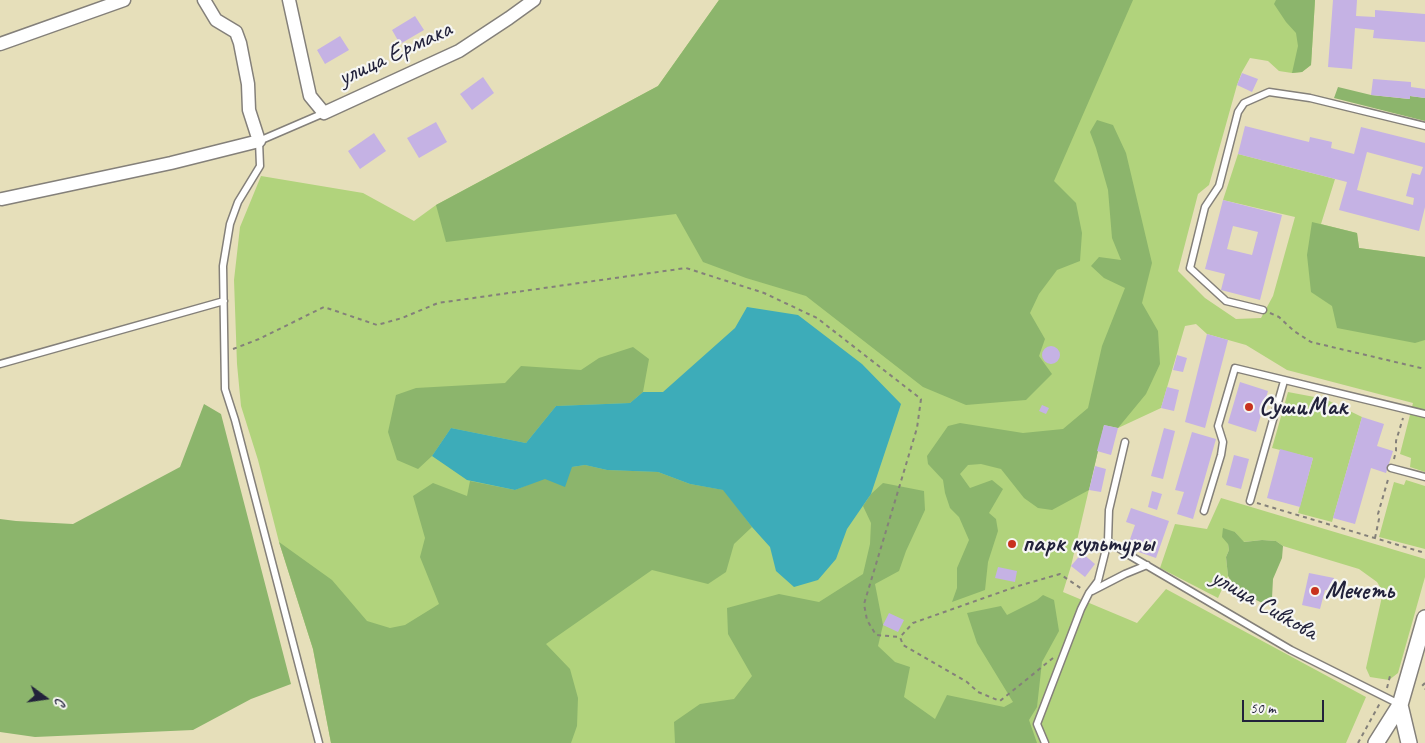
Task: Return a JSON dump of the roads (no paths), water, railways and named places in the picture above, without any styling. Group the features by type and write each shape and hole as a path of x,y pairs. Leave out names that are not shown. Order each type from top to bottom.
{"street":[{"path":"0,44 124,0"},
{"path":"1,199 64,184 171,163 259,140 250,110 248,84 236,32 216,20 204,0"},
{"path":"289,0 310,96 324,113"},
{"name":"улица Ермака","path":"324,113 459,51 534,0"},
{"path":"1376,743 1400,705 1425,618"},
{"path":"1400,705 1408,743"}],"lane":[{"path":"1263,310 1226,301 1190,268 1205,207 1219,186 1238,112 1244,103 1269,92 1310,98 1425,126"},
{"path":"320,743 235,420 225,389 224,266 230,224 238,202 260,166 259,140 324,113"},
{"path":"0,364 224,301"},
{"path":"1204,511 1224,442 1218,426 1235,368 1425,414"},
{"path":"1250,501 1284,381"},
{"path":"1045,743 1037,724 1080,609 1098,581 1108,541 1109,510 1125,442"},
{"path":"1391,468 1425,477"},
{"name":"улица Сивкова","path":"1108,541 1147,566 1291,650 1400,705"},
{"path":"1089,593 1125,574 1147,566"}],"water":[{"path":"747,307 798,315 862,364 901,404 871,494 847,529 836,559 818,580 794,587 776,571 770,547 723,490 690,484 658,472 607,470 585,465 572,467 565,487 545,479 515,490 467,480 432,456 451,428 526,443 556,406 630,403 643,392 663,392 735,328"}],"place":[{"name":"СушиМак","path":"1249,407"},
{"name":"парк культуры","path":"1012,544"},
{"name":"Мечеть","path":"1315,591"}]}
